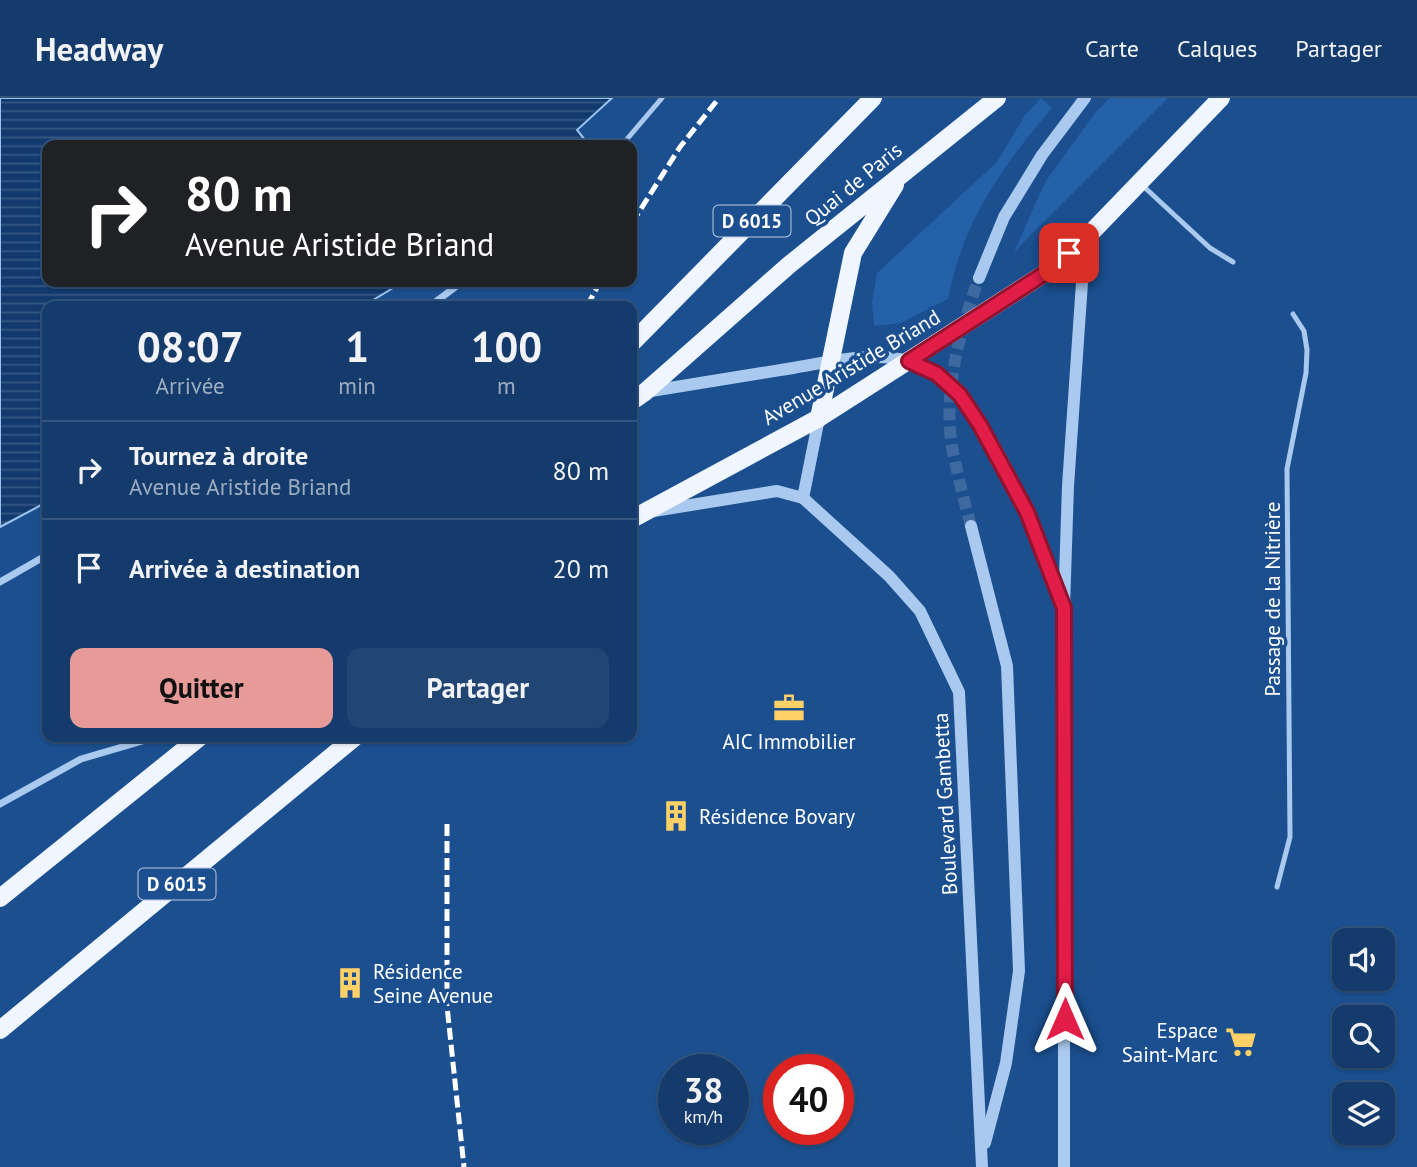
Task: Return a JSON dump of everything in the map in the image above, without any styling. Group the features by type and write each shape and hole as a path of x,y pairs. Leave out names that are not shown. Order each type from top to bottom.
{"main road":[{"name":"D 6015","path":"637,338 873,98"},
{"name":"Quai de Paris","path":"638,396 789,265 997,98"},
{"path":"1084,239 1221,98"},
{"path":"819,418 853,253 903,173"},
{"name":"Avenue Aristide Briand","path":"637,515 819,418 1053,268 1084,239"},
{"path":"0,898 194,742"},
{"name":"D 6015","path":"0,1030 349,742"}],"street":[{"path":"979,278 1011,207 1042,155 1086,98"},
{"path":"1064,1167 1064,608 1068,486 1084,239"},
{"path":"437,301 456,287"},
{"path":"638,396 860,357 909,361 937,374 960,395 980,425 1027,512 1064,608"},
{"path":"637,516 777,491 803,498 819,418"},
{"name":"Boulevard Gambetta","path":"803,498 889,576 920,611 959,692 982,1161"},
{"path":"971,526 1007,666 1019,971 1006,1063 982,1161"},
{"path":"0,582 42,558"},
{"path":"0,804 81,759 139,742"}],"lane":[{"path":"626,140 662,98"},
{"path":"1139,182 1210,248 1233,262"},
{"name":"Passage de la Nitrière","path":"1277,887 1290,837 1287,469 1306,373 1307,350 1304,331 1293,314"}],"shaded area":[{"path":"0,98 612,98 577,130 585,140 42,140 42,287 395,287 371,301 42,301 42,505 0,527"},
{"path":"1041,98 1052,108 1016,152 986,197 963,245 948,299 901,323 874,326 872,302 877,273 997,162 1025,115"},
{"path":"1110,98 1168,98 1014,252 1045,182 1095,113"}],"tunnel":[{"path":"971,526 952,447 950,404 955,361 965,318 979,278"}],"railway":[{"path":"637,215 680,147 719,98"},
{"path":"590,301 597,287"},
{"path":"447,824 447,1006 464,1167"}],"place":[{"name":"AIC Immobilier","path":"789,708"},
{"name":"Résidence Bovary","path":"676,816"},
{"name":"Résidence Seine Avenue","path":"350,983"},
{"name":"Espace Saint-Marc","path":"1241,1042"}],"route":[{"path":"1065,1019 1064,608 1027,512 980,425 960,395 937,374 909,361 1053,268 1069,253"}]}
